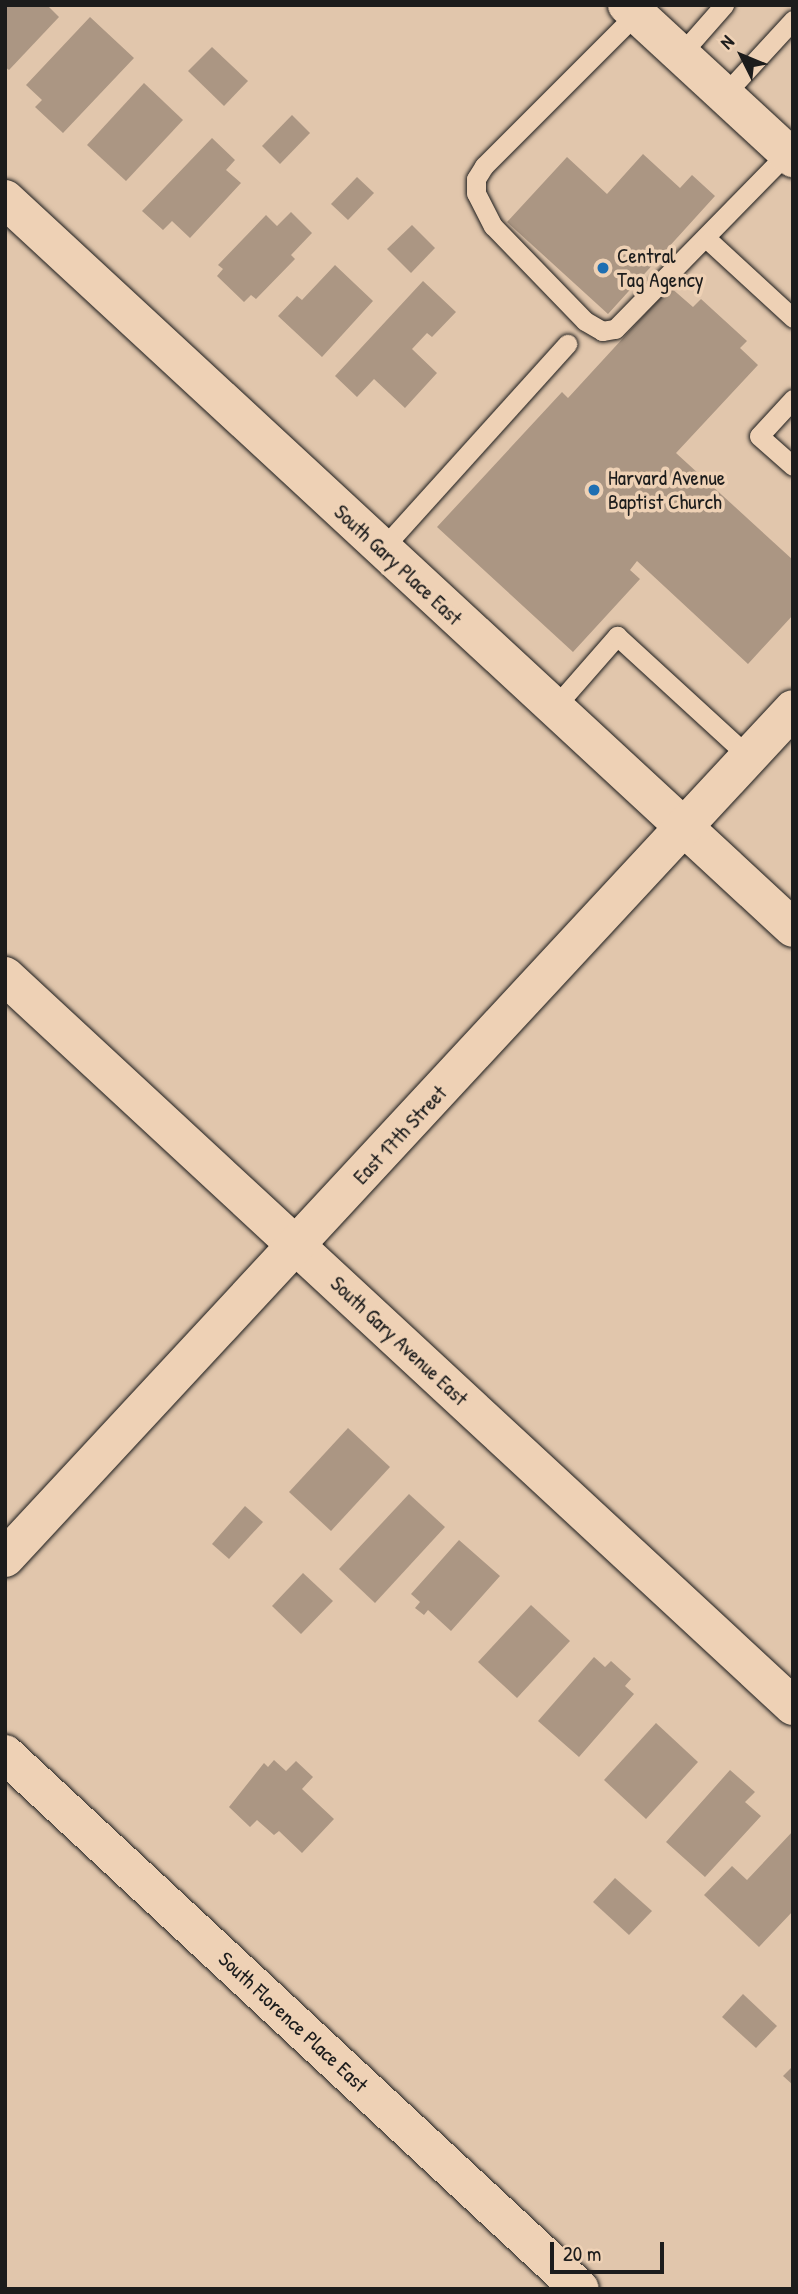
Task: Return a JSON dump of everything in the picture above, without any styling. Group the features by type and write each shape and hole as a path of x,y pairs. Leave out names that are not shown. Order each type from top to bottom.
{"street":[{"path":"630,8 791,153"},
{"name":"South Gary Place East","path":"5,199 380,550 793,928"},
{"name":"East 17th Street","path":"5,1558 793,709"},
{"name":"South Gary Avenue East","path":"5,976 793,1706"},
{"name":"South Florence Place East","path":"5,1754 580,2289"}],"lane":[{"path":"680,55 724,5"},
{"path":"630,8 484,166 476,178 476,193 493,226 585,321 602,331 615,329 791,153"},
{"path":"724,95 793,20"},
{"path":"706,238 793,318"},
{"path":"380,550 567,344"},
{"path":"793,399 759,436 793,466"},
{"path":"554,708 617,636 749,757"}],"building":[{"path":"5,5 47,5 59,17 9,70 5,67"},
{"path":"90,17 134,58 63,133 35,107 42,100 26,85"},
{"path":"212,47 248,81 224,106 188,71"},
{"path":"144,83 183,120 126,181 87,145"},
{"path":"292,115 310,133 280,164 262,146"},
{"path":"212,138 235,160 226,170 241,183 190,238 172,221 163,230 142,211"},
{"name":"Central Tag Agency","path":"643,154 680,188 692,175 715,196 608,314 507,222 567,157 607,194"},
{"path":"357,177 374,193 348,220 331,204"},
{"path":"291,212 312,233 291,255 295,259 256,299 251,295 244,302 217,276 223,269 218,265 266,215 277,226"},
{"path":"412,225 435,248 411,273 387,249"},
{"path":"335,265 373,301 322,357 278,316 297,296 302,300"},
{"path":"423,281 456,312 432,337 427,333 412,349 437,373 405,408 374,379 357,397 335,376"},
{"name":"Harvard Avenue Baptist Church","path":"670,287 693,307 701,299 747,341 740,348 758,365 676,453 793,560 793,615 748,664 637,561 630,570 640,579 573,652 437,527 562,392 568,398"},
{"path":"348,1428 390,1467 331,1531 289,1492"},
{"path":"409,1494 445,1527 375,1603 339,1569"},
{"path":"245,1506 263,1522 229,1559 212,1544"},
{"path":"459,1540 500,1576 451,1631 428,1610 424,1615 415,1608 420,1602 411,1594"},
{"path":"303,1573 333,1601 301,1634 272,1606"},
{"path":"531,1605 570,1641 517,1698 478,1662"},
{"path":"594,1657 605,1667 611,1661 631,1679 625,1686 634,1694 579,1757 538,1721"},
{"path":"656,1723 698,1762 646,1819 604,1780"},
{"path":"274,1760 286,1771 296,1761 313,1777 302,1789 334,1819 302,1853 279,1831 274,1835 257,1820 250,1827 229,1807 264,1763 268,1767"},
{"path":"730,1770 755,1792 745,1802 761,1816 705,1877 666,1842"},
{"path":"793,1831 793,1911 759,1947 704,1895 732,1866 747,1880"},
{"path":"615,1878 652,1911 629,1935 593,1902"},
{"path":"743,1994 777,2026 756,2048 722,2017"},
{"path":"793,2066 793,2085 783,2076"}],"place":[{"name":"Central Tag Agency","path":"603,268"},
{"name":"Harvard Avenue Baptist Church","path":"594,490"}]}
